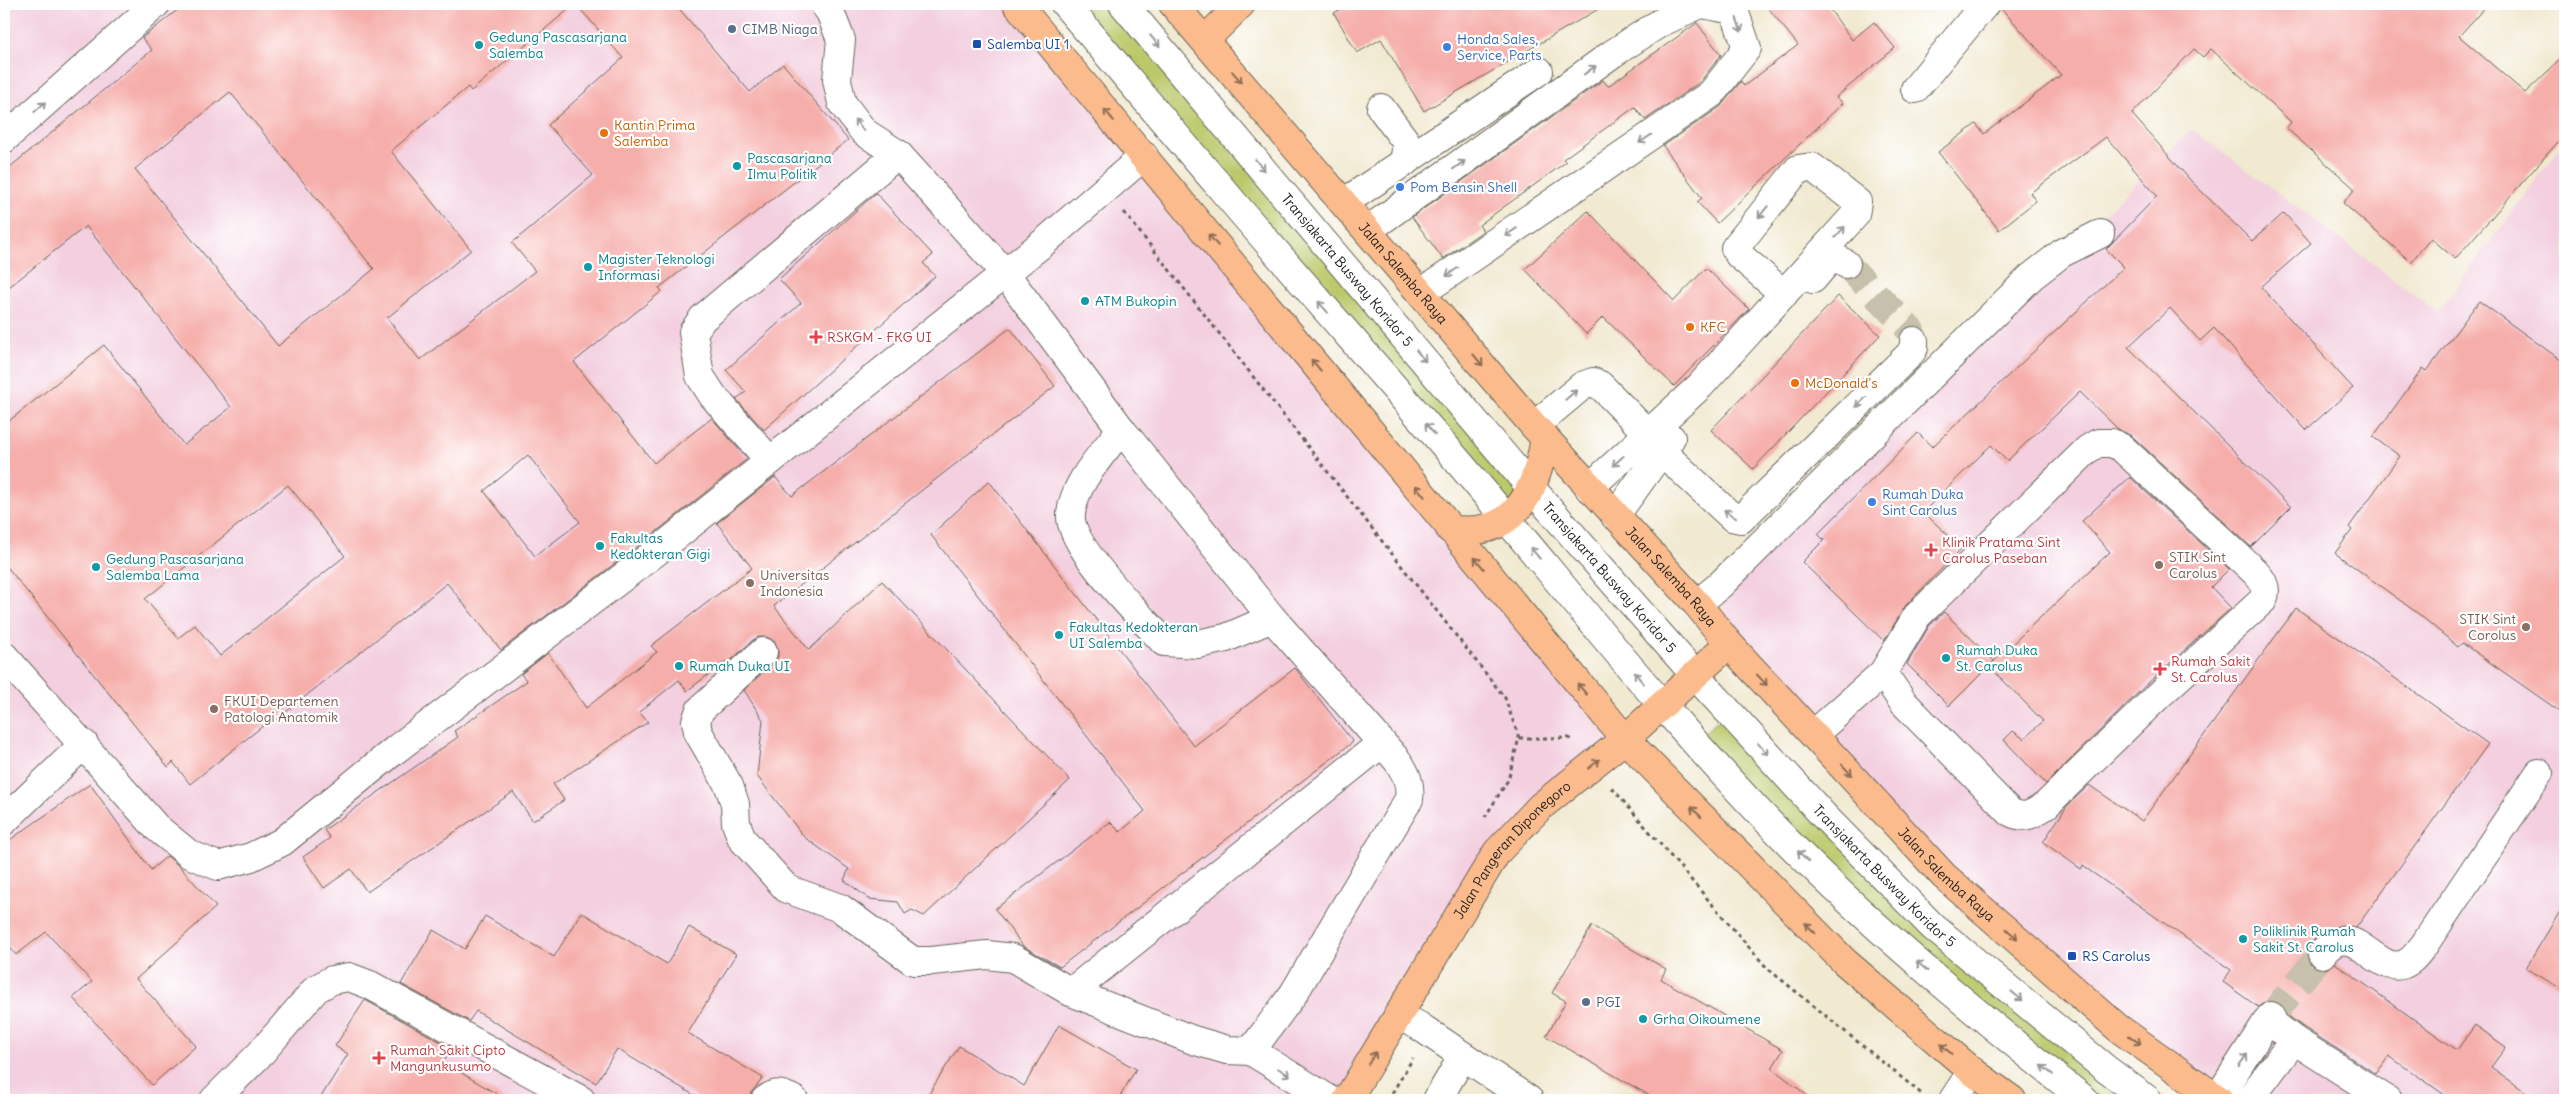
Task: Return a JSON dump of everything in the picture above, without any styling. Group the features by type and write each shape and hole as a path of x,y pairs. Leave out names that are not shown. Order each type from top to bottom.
{"main road":[{"path":"1017,4 1625,739 1845,962 1972,1071 2012,1100"},
{"name":"Jalan Salemba Raya","path":"1173,4 1589,488 1697,604 1729,644 1944,876 2118,1028 2218,1100"},
{"path":"1205,40 1241,4"},
{"path":"1450,529 1479,531 1505,518 1520,506 1532,489 1541,464 1540,432"},
{"name":"Jalan Pangeran Diponegoro","path":"1347,1100 1497,852 1540,807 1625,739 1729,644"}],"street":[{"path":"4,139 156,4"},
{"path":"824,4 830,12 842,40 837,80 842,103 864,132 898,154 1004,272 1121,429 1272,618 1382,742 1405,772 1410,786 1409,799 1294,993 1252,1051"},
{"path":"1066,4 1219,186 1505,518 1662,706 1790,844 1878,928 1999,1032 2085,1100"},
{"name":"Transjakarta Busway Koridor 5","path":"1124,4 1532,489 1695,675 1824,816 1933,927 2106,1069 2148,1100"},
{"path":"1368,230 1612,54 1660,23 1701,4 1734,10 1747,48 1711,94 1421,294"},
{"path":"1915,89 1986,4"},
{"path":"1345,202 1539,71"},
{"path":"1381,108 1407,143 1404,163"},
{"path":"770,461 713,396 700,376 694,332 703,318 898,154"},
{"path":"4,656 156,827 189,854 218,866 251,857 282,842 395,750 656,552 1004,272 1144,156"},
{"path":"1615,516 1654,442 1700,386 1784,294 1856,215 1858,202 1812,167 1798,169 1735,248 1739,255 1784,294"},
{"path":"1697,604 1720,585 2031,277 2062,253 2100,234"},
{"path":"1589,488 1654,442 1830,259 1836,258 1846,264"},
{"path":"1540,432 1582,386 1593,382 1600,385 1654,442 1732,517 1741,519 1909,355 1914,348 1914,341"},
{"path":"1121,429 1078,488 1070,515 1077,540 1098,568 1164,642 1198,644 1226,638 1272,618"},
{"path":"1814,734 1883,673 1917,616 2088,449 2098,443 2112,443 2122,448 2255,572 2265,586 2263,600 2157,697 2046,805 2031,815 2019,817 2010,812 1903,702 1883,673"},
{"path":"763,652 700,710 696,721 698,732 729,786 735,804 736,823 742,838 787,889 840,908 913,961 988,955 1012,958 1071,992 1193,1040 1227,1050 1252,1051 1330,1100"},
{"path":"1071,992 1382,742"},
{"path":"4,821 84,744"},
{"path":"2322,954 2330,943 2339,939 2350,941 2382,962 2394,965 2410,961 2424,945 2539,773"},
{"path":"214,1100 260,1054 316,989 332,980 349,977 370,985 581,1100"},
{"path":"1398,1015 1529,1100"},
{"path":"2218,1100 2269,1018 2294,1040 2387,1100"},
{"path":"2249,1100 2294,1040"},
{"path":"1437,1100 1463,1056"},
{"path":"1953,1100 1972,1071"},
{"path":"765,1100 773,1094 782,1094 794,1100"}],"path":[{"path":"1106,189 1505,698 1520,738 1508,780 1482,822"},
{"path":"1520,738 1569,738"},
{"path":"1592,765 1767,968 1929,1100"},
{"path":"1388,1100 1428,1033"}],"shaded area":[{"name":"Universitas Indonesia","path":"4,4 1016,4 1625,739 1540,807 1350,1100 4,1100"},
{"name":"Rumah Sakit St. Carolus","path":"2192,129 2438,312 2565,141 2565,1100 2232,1100 1944,876 1697,604 1728,577"}],"green space":[{"path":"1065,4 1123,4 1532,489 1505,518"},
{"path":"1724,716 1933,927 2152,1100 2089,1100 2021,1049 1694,741"}],"building":[{"path":"185,4 575,4 471,91 468,87 391,151 471,250 387,318 420,360 535,271 512,243 593,175 548,125 623,58 576,4 675,4 750,92 783,64 848,140 659,288 662,291 574,362 654,463 712,418 747,459 646,540 501,650 447,583 271,724 269,721 190,784 173,762 168,767 4,563 4,425 104,345 184,445 231,407 86,226 4,291 4,172 152,50 142,38","holes":["230,92 374,269 278,346 135,169","528,455 580,522 535,556 484,491","288,485 345,556 220,656 195,625 178,638 145,599"]},
{"path":"1350,4 1607,4 1424,111 1381,39 1357,53 1334,13"},
{"path":"1765,4 1826,4 1852,40 1874,22 1895,48 1836,97 1843,103 1717,223 1697,202 1702,198 1663,146 1720,107 1741,81 1744,86 1798,45"},
{"path":"2000,4 2488,4 2459,36 2525,93 2565,55 2565,134 2455,259 2431,238 2411,262 2343,203 2355,189 2286,128 2291,122 2211,49 2203,57 2194,49 2132,114 2191,181 2252,241 2284,213 2311,243 2261,287 2353,388 2306,430 2214,328 2200,341 2170,308 2128,347 2291,507 2251,547 2133,437 2118,429 2080,392 2007,461 1991,445 1923,512 1962,548 1906,605 1884,641 1802,562 1824,540 1818,534 1918,433 1932,447 2124,267 2106,249 2157,196 2106,137 2030,193 2036,201 1999,230 1938,152 1976,124 1984,134 2061,75 2000,7"},
{"path":"1697,23 1721,55 1700,82 1645,120 1635,107 1563,159 1566,162 1479,225 1483,231 1443,259 1412,217 1603,80 1608,86"},
{"name":"RSKGM - FKG UI","path":"876,193 933,255 923,263 935,276 764,430 736,399 746,392 726,370 801,303 779,279"},
{"path":"1588,211 1674,301 1706,268 1749,309 1674,386 1603,317 1586,334 1525,269"},
{"name":"McDonald's","path":"1838,296 1880,335 1753,469 1711,430"},
{"path":"2479,301 2565,363 2565,715 2462,643 2458,647 2420,615 2335,553 2352,530 2349,527 2400,456 2373,437 2423,368 2427,371"},
{"path":"1010,328 1055,386 774,606 809,650 882,581 1070,780 924,916 912,910 905,914 898,902 869,899 844,880 849,869 804,837 757,776 763,720 744,690 778,657 778,649 775,642 767,637 759,637 753,640 728,663 726,661 687,691 679,680 639,712 648,722 553,784 564,800 533,821 513,792 367,892 351,869 324,888 303,857 330,838 324,830 458,737 454,731 527,681 521,674 548,653 586,708 657,652 651,646 752,568 717,523 775,477 792,496"},
{"path":"2130,477 2229,569 2211,587 2231,608 2146,685 2046,784 2004,740 2013,731 2024,739 2043,721 1989,666 1949,706 1907,664 1929,626 1944,612 1994,661 1992,663 2110,552 2082,521"},
{"name":"Fakultas Kedokteran UI Salemba","path":"989,481 1194,746 1295,668 1353,742 1060,967 1023,946 995,909 1110,822 1120,832 1145,811 931,535"},
{"path":"2296,608 2488,744 2356,928 2342,925 2324,931 2311,943 2307,950 2307,958 2311,965 2318,969 2326,969 2335,963 2457,1050 2475,1025 2506,1047 2491,1067 2537,1100 2452,1100 2389,1056 2376,1074 2303,1027 2286,1014 2280,1003 2272,1000 2258,1007 2223,982 2231,970 2083,866 2081,869 2043,842 2067,806 2089,785 2142,821"},
{"path":"90,784 151,870 167,856 180,867 216,907 136,979 196,1046 152,1085 73,998 92,982 46,932 16,955 4,940 4,844"},
{"path":"2565,903 2565,991 2526,968"},
{"path":"581,912 667,964 689,927 736,954 688,1033 763,1078 751,1093 749,1100 702,1100 617,1049 596,1083 476,1011 469,1021 401,984 433,930 465,949 485,916 554,957"},
{"name":"Grha Oikoumene","path":"1592,926 1666,969 1661,979 1783,1050 1772,1068 1813,1100 1657,1100 1546,1036 1566,1001 1552,993"},
{"path":"365,1000 452,1048 443,1062 507,1100 319,1100 348,1054 335,1046"},
{"path":"1059,1025 1136,1069 1118,1100 925,1100 959,1046 1024,1086"}],"tunnel":[{"path":"1846,264 1911,331 1914,341"},
{"path":"2271,1016 2322,954"}],"place":[{"name":"CIMB Niaga","path":"732,29"},
{"name":"Salemba UI 1","path":"977,44"},
{"name":"Gedung Pascasarjana Salemba","path":"479,45"},
{"name":"Honda Sales, Service, Parts","path":"1447,47"},
{"name":"Kantin Prima Salemba","path":"604,133"},
{"name":"Pascasarjana Ilmu Politik","path":"737,166"},
{"name":"Pom Bensin Shell","path":"1400,187"},
{"name":"Magister Teknologi Informasi","path":"588,267"},
{"name":"ATM Bukopin","path":"1085,301"},
{"name":"KFC","path":"1690,327"},
{"name":"RSKGM - FKG UI","path":"816,337"},
{"name":"McDonald's","path":"1795,383"},
{"name":"Rumah Duka Sint Carolus","path":"1872,502"},
{"name":"Fakultas Kedokteran Gigi","path":"600,546"},
{"name":"Klinik Pratama Sint Carolus Paseban","path":"1931,550"},
{"name":"STIK Sint Carolus","path":"2159,565"},
{"name":"Gedung Pascasarjana Salemba Lama","path":"96,567"},
{"name":"Universitas Indonesia","path":"750,583"},
{"name":"STIK Sint Corolus","path":"2526,627"},
{"name":"Fakultas Kedokteran UI Salemba","path":"1059,635"},
{"name":"Rumah Duka St. Carolus","path":"1946,658"},
{"name":"Rumah Duka UI","path":"679,666"},
{"name":"Rumah Sakit St. Carolus","path":"2160,669"},
{"name":"FKUI Departemen Patologi Anatomik","path":"214,709"},
{"name":"Poliklinik Rumah Sakit St. Carolus","path":"2243,939"},
{"name":"RS Carolus","path":"2072,956"},
{"name":"PGI","path":"1586,1002"},
{"name":"Grha Oikoumene","path":"1643,1019"},
{"name":"Rumah Sakit Cipto Mangunkusumo","path":"379,1058"}]}
